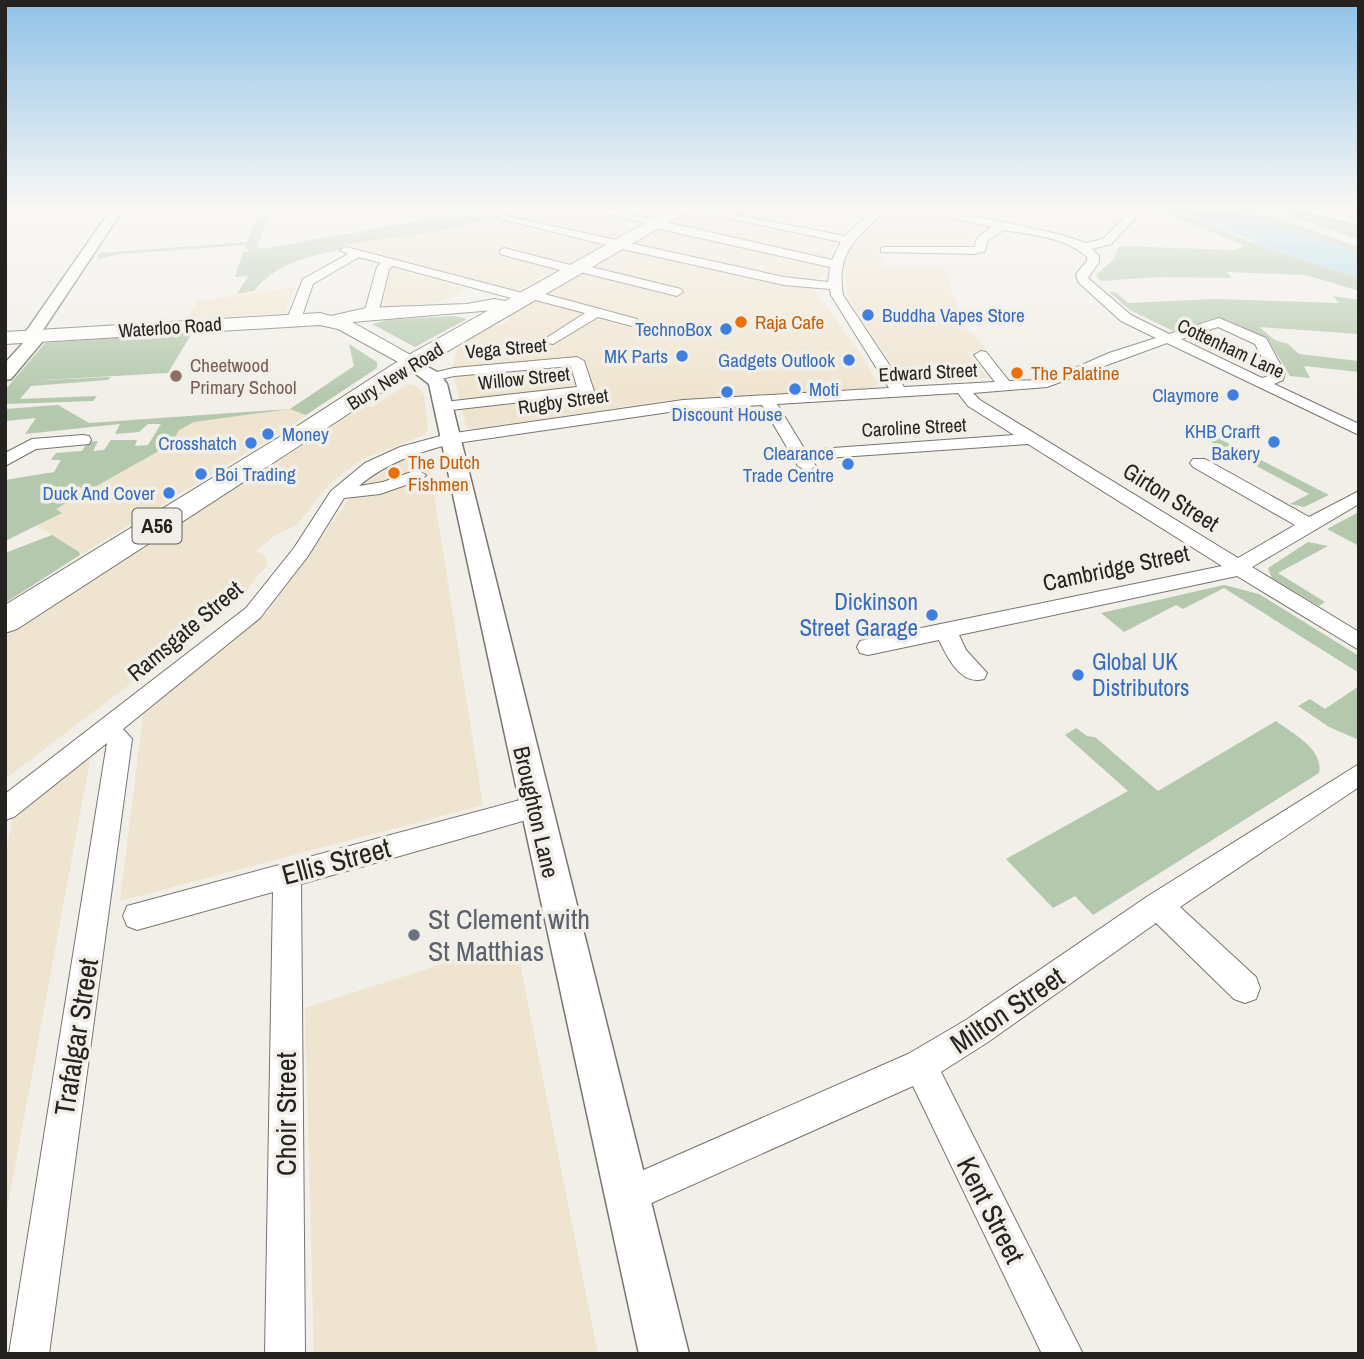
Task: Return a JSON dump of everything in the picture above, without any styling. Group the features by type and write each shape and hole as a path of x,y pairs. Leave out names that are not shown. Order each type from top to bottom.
{"highway":[{"name":"Bury New Road","path":"5,621 308,431 411,363 573,271"}],"main road":[{"name":"Waterloo Road","path":"5,338 294,319 340,323 375,314 516,304"},
{"name":"Waterloo Road","path":"340,323 411,363"}],"street":[{"path":"5,375 33,342 35,330 75,271"},
{"path":"294,319 307,282 322,271"},
{"path":"375,314 372,310 382,271"},
{"path":"419,271 516,304 597,312 632,322"},
{"path":"588,271 677,292"},
{"path":"742,271 785,281 834,286"},
{"path":"834,271 834,286 846,310 900,393"},
{"name":"Cottenham Lane","path":"1084,271 1082,279 1120,315 1359,430"},
{"path":"553,340 597,312"},
{"name":"Edward Street","path":"683,405 1053,382 1114,356 1219,322 1261,341 1278,373 1278,377 1262,383"},
{"path":"411,363 433,377 443,369 444,344"},
{"path":"981,355 1006,387"},
{"name":"Vega Street","path":"433,377 454,372 577,361 579,367"},
{"name":"Willow Street","path":"445,423 586,391 579,367"},
{"name":"Broughton Lane","path":"433,377 438,384 445,423 483,573 535,807 664,1354"},
{"name":"Girton Street","path":"962,389 974,403 1030,439 1359,642"},
{"name":"Caroline Street","path":"766,400 804,462 1030,439"},
{"name":"Rugby Street","path":"445,423 683,405"},
{"name":"Ramsgate Street","path":"5,808 224,638 253,612 301,552 341,492 371,467 406,451 445,423"},
{"path":"5,461 32,444 83,440"},
{"path":"1199,463 1307,524"},
{"path":"341,492 374,492 396,486 417,475"},
{"name":"Cambridge Street","path":"868,647 1238,567 1307,524 1359,496"},
{"path":"946,631 957,655 976,673"},
{"name":"Trafalgar Street","path":"29,1354 120,739 105,729"},
{"name":"Milton Street","path":"627,1196 919,1066 977,1031 1158,905 1359,774"},
{"name":"Ellis Street","path":"137,916 535,807"},
{"name":"Choir Street","path":"285,1354 287,874"},
{"path":"1158,905 1245,988"},
{"name":"Kent Street","path":"919,1066 1063,1354"}],"shaded area":[{"path":"388,271 403,271 465,288 437,303 384,307"},
{"path":"443,271 552,271 516,291"},
{"path":"585,271 731,271 815,290 867,363 877,383 874,387 859,389 668,400 474,429 466,427 452,369 457,349 490,327 502,325 517,311"},
{"path":"757,271 824,271 825,275 809,281"},
{"path":"845,271 945,271 967,331 973,333 987,350 967,352 988,378 908,383 888,359 848,297"},
{"path":"295,287 285,313 186,319 197,301"},
{"path":"408,384 417,386 424,395 428,429 424,435 363,459 330,483 297,525 277,534 256,551 266,557 267,565 233,606 5,779 5,636 347,417 368,406 372,407"},
{"path":"290,409 308,415 82,554 27,520 149,445 164,418"},
{"path":"408,459 429,463 483,805 120,901 144,708 267,613 349,499 364,484 394,464"},
{"path":"91,754 5,1221 5,855 14,812"},
{"path":"511,942 519,958 598,1354 314,1354 305,1008"}],"green space":[{"path":"237,271 276,271 254,291 237,294 248,276 235,277"},
{"path":"1100,271 1339,271 1359,278 1359,291 1306,275 1227,272 1232,278 1159,277 1101,281 1096,275"},
{"path":"1109,292 1115,292 1128,303 1213,299 1339,303 1333,296 1359,300 1359,334 1259,327 1275,340 1288,344 1299,354 1359,361 1359,372 1304,366 1310,378 1290,376 1268,340 1218,317 1173,331 1130,310"},
{"path":"454,316 467,319 415,347 372,324 388,320"},
{"path":"192,333 168,373 26,381 111,377 108,380 31,386 20,399 97,396 93,401 5,404 5,390 45,343"},
{"path":"349,344 377,362 377,368 306,415 290,409 354,366"},
{"path":"58,405 89,423 290,409 194,422 179,430 171,444 56,509 62,513 5,541 5,480 54,472 61,460 51,460 56,453 82,451 88,442 98,441 93,451 104,450 111,440 137,440 135,446 148,445 161,424 148,424 139,432 115,434 120,424 25,434 36,418 5,421 5,409"},
{"path":"1200,429 1329,495 1304,507 1290,504 1309,494 1193,432"},
{"path":"1359,512 1359,546 1327,529"},
{"path":"52,535 80,555 5,603 5,553"},
{"path":"1308,542 1328,546 1278,573 1325,602 1319,606 1272,578 1268,568"},
{"path":"1224,585 1259,594 1359,656 1359,673 1224,588 1183,609 1176,605 1124,632 1101,613"},
{"path":"1359,686 1359,740 1329,727 1298,706 1310,699 1325,709"},
{"path":"1276,721 1312,749 1317,757 1319,773 1093,915 1075,896 1053,908 1006,859 1128,791 1065,735 1076,728 1087,736 1095,737 1158,791"}],"water":[{"path":"1339,271 1359,271 1359,278"}],"place":[{"name":"Buddha Vapes Store","path":"868,315"},
{"name":"Raja Cafe","path":"741,322"},
{"name":"TechnoBox","path":"726,329"},
{"name":"MK Parts","path":"682,356"},
{"name":"Gadgets Outlook","path":"849,360"},
{"name":"The Palatine","path":"1017,373"},
{"name":"Cheetwood Primary School","path":"176,376"},
{"name":"Moti","path":"795,389"},
{"name":"Discount House","path":"727,392"},
{"name":"Claymore","path":"1233,395"},
{"name":"Money","path":"268,434"},
{"name":"KHB Crarft Bakery","path":"1274,442"},
{"name":"Crosshatch","path":"251,443"},
{"name":"Clearance Trade Centre","path":"848,464"},
{"name":"The Dutch Fishmen","path":"394,473"},
{"name":"Boi Trading","path":"201,474"},
{"name":"Duck And Cover","path":"169,493"},
{"name":"Dickinson Street Garage","path":"932,615"},
{"name":"Global UK Distributors","path":"1078,675"},
{"name":"St Clement with St Matthias","path":"414,935"}]}
